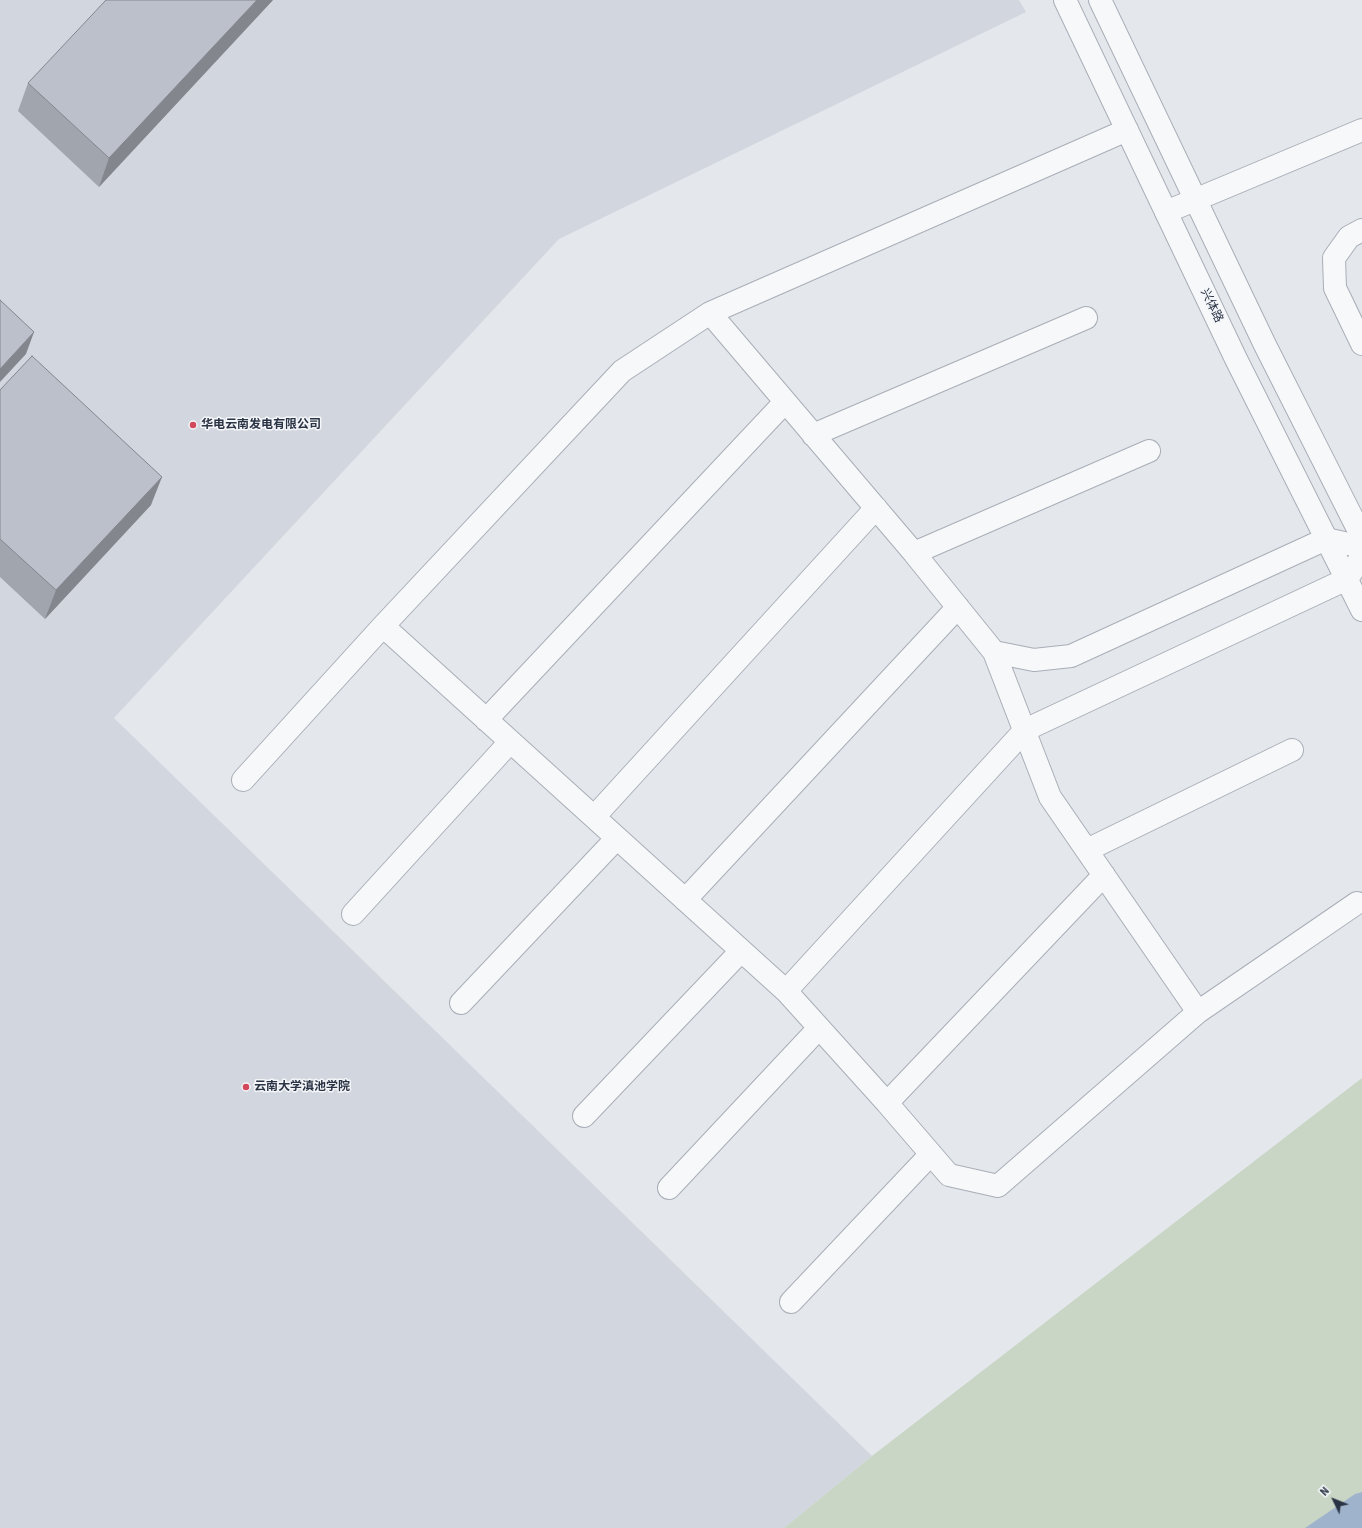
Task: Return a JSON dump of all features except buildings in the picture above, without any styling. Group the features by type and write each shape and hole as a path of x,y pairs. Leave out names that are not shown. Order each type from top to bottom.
{"street":[{"name":"兴体路","path":"1065,0 1236,358 1362,610"},
{"path":"1100,0 1265,345 1362,537"},
{"path":"243,780 383,626 622,371 710,314 1127,130"},
{"path":"1166,212 1362,130"},
{"path":"1362,230 1349,237 1334,258 1335,288 1362,344"},
{"path":"710,314 914,553 994,652 1050,797 1198,1012"},
{"path":"813,435 1086,318"},
{"path":"486,720 785,402"},
{"path":"914,553 1149,451"},
{"path":"594,817 876,508"},
{"path":"994,652 1034,660 1071,656 1326,539 1362,547"},
{"path":"786,992 1025,730 1347,579 1362,556"},
{"path":"685,900 958,607"},
{"path":"383,626 786,992 887,1103 949,1175 998,1186 1198,1012 1357,903"},
{"path":"353,914 510,742"},
{"path":"1087,850 1292,750"},
{"path":"460,1003 616,838"},
{"path":"887,1103 1104,875"},
{"path":"584,1116 741,951"},
{"path":"669,1188 819,1028"},
{"path":"791,1302 931,1154"}],"shaded area":[{"path":"0,0 1019,0 1026,12 559,239 114,718 872,1456 784,1528 0,1528"}],"green space":[{"path":"1362,1078 1362,1528 784,1528 872,1456"}],"water":[{"path":"1362,1492 1362,1528 1305,1528 1355,1494"}],"place":[{"name":"华电云南发电有限公司","path":"193,425"},
{"name":"云南大学滇池学院","path":"246,1087"}]}
